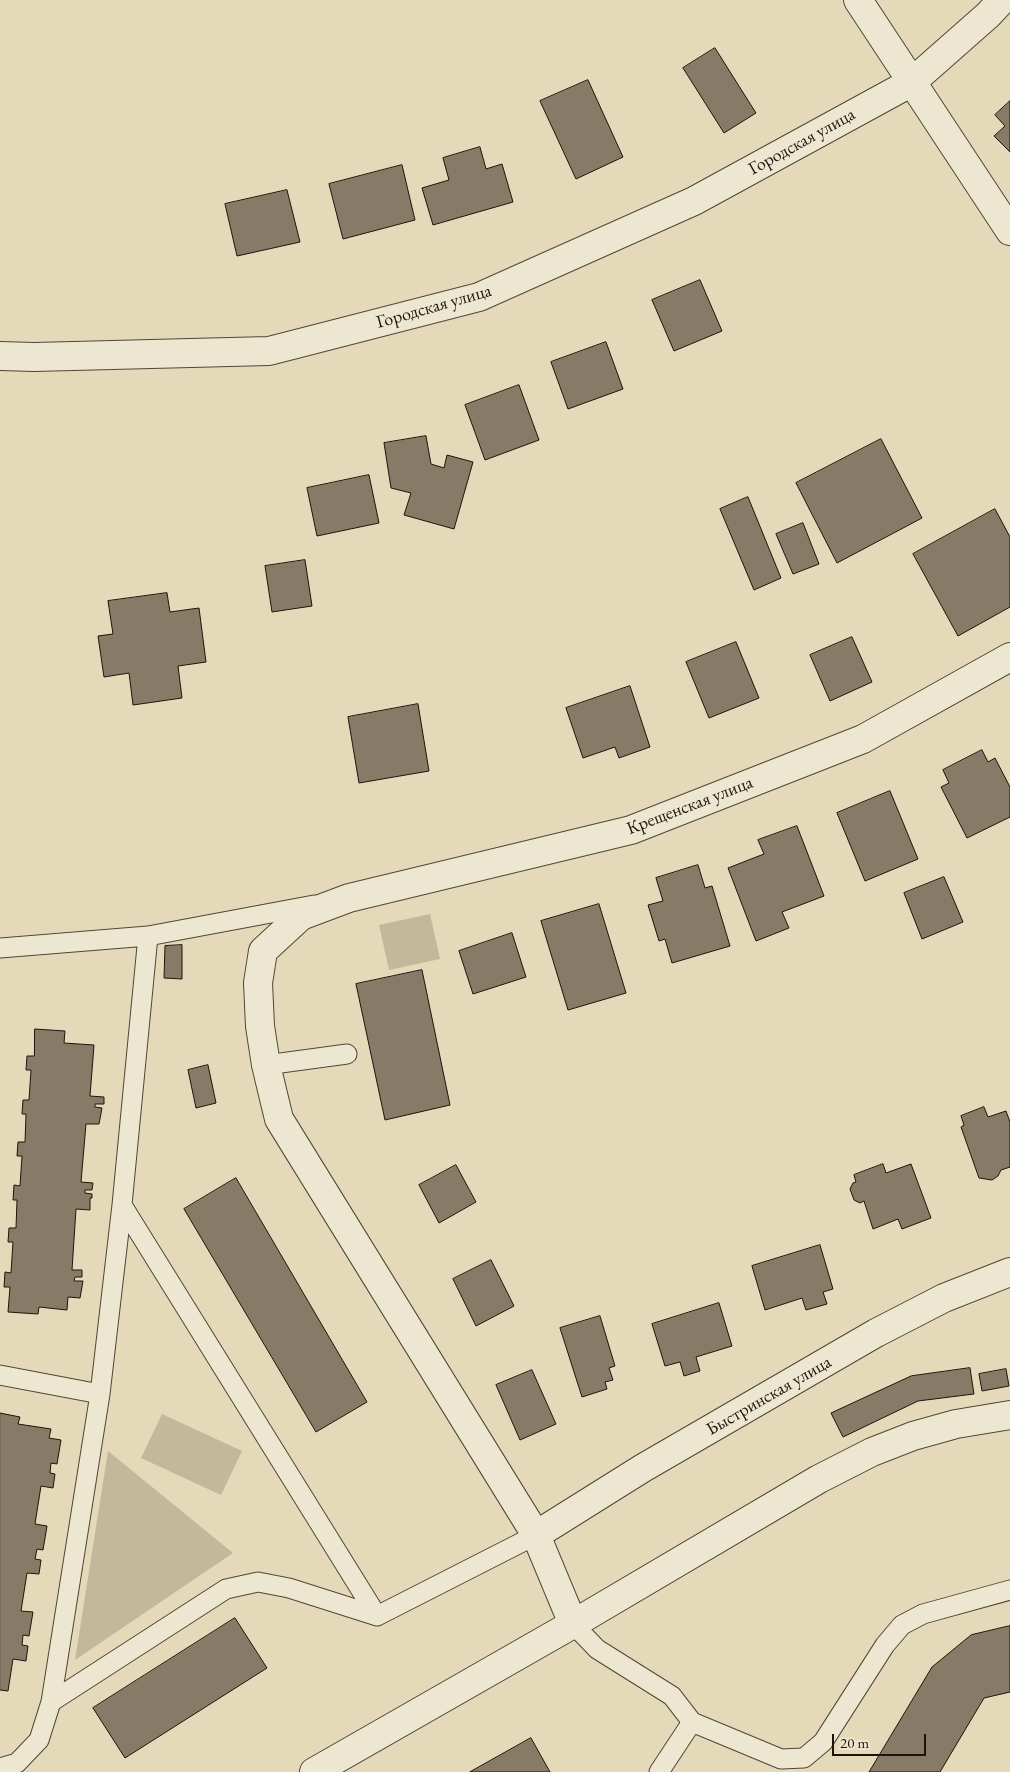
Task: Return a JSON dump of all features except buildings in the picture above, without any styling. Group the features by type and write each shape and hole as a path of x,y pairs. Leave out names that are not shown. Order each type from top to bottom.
{"street":[{"path":"858,0 1010,231"},
{"name":"Городская улица","path":"0,356 34,357 269,351 479,297 694,201 912,82 988,16 1002,0"},
{"name":"Крещенская улица","path":"573,1624 536,1535 279,1119 266,1065 260,1026 258,983 263,951 300,916 349,898 631,830 863,739 1010,657"},
{"name":"Быстринская улица","path":"536,1535 636,1473 876,1333 944,1298 1010,1272"},
{"path":"314,1772 573,1624 819,1479 872,1452 922,1434 956,1424 1010,1415"}],"lane":[{"path":"0,948 148,936 349,898"},
{"path":"0,1768 16,1764 39,1740 51,1702 100,1394 122,1205 148,936"},
{"path":"266,1065 347,1054"},
{"path":"122,1205 377,1616"},
{"path":"0,1375 100,1394"},
{"path":"51,1702 226,1589 258,1582 289,1588 377,1616 536,1535"},
{"path":"573,1624 597,1649 672,1696 692,1722 781,1759 804,1758 823,1742 885,1645 902,1626 923,1614 1010,1590"},
{"path":"659,1772 692,1722"}],"shaded area":[{"path":"430,914 440,959 389,970 379,925"},
{"path":"162,1414 242,1451 221,1495 141,1458"},
{"path":"108,1451 233,1553 75,1660"}]}
